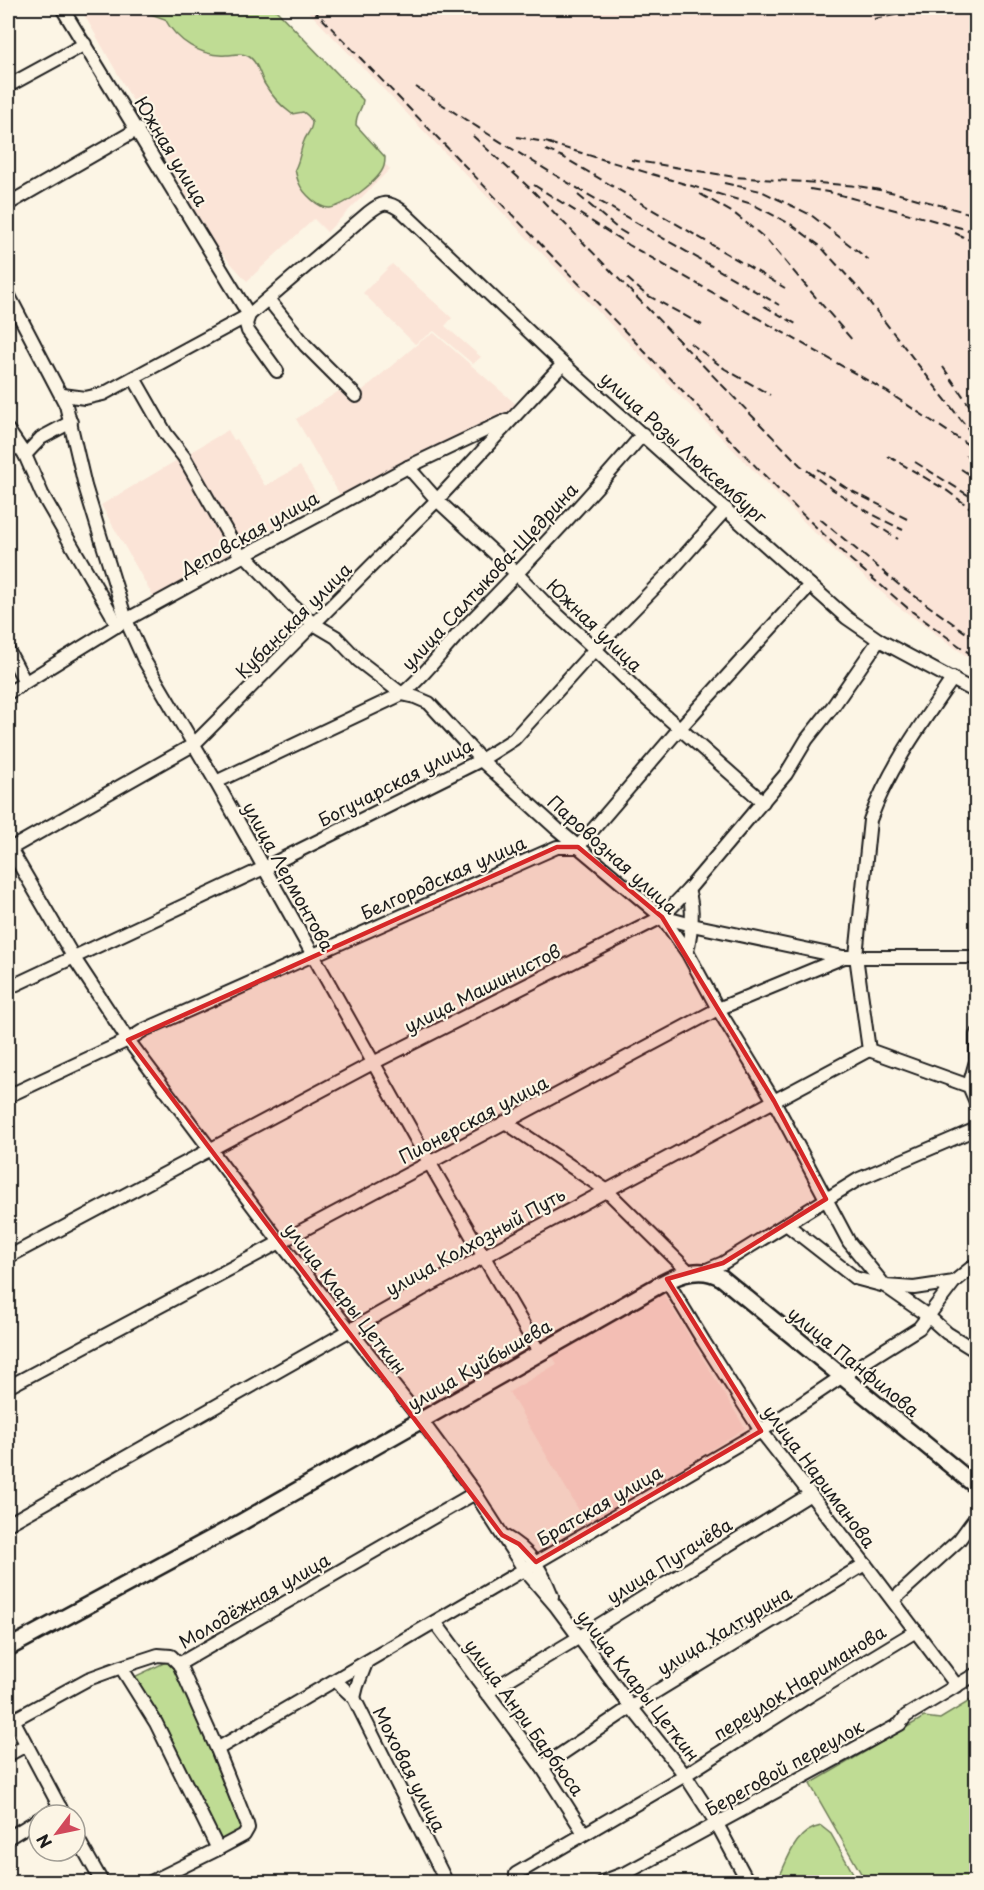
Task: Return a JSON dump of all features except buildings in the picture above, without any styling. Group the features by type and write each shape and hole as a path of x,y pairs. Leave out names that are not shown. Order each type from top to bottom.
{"main road":[{"name":"улица Панфилова","path":"696,1272 723,1270 842,1377 976,1486"},
{"name":"улица Куйбышева","path":"8,1648 232,1527 667,1281 696,1272"}],"street":[{"name":"Южная улица","path":"62,8 138,129 249,315 246,324 248,331 277,371"},
{"path":"8,86 85,44"},
{"path":"8,204 138,129"},
{"name":"улица Розы Люксембург","path":"268,299 368,213 387,203 394,205 563,364 848,618 879,640 976,692"},
{"name":"улица Лермонтова","path":"8,294 63,395 122,623 216,782 429,1162 539,1352"},
{"path":"63,395 77,398 95,397 113,390 249,315 268,299 305,345 356,396"},
{"name":"Кубанская улица","path":"8,848 193,745 437,500 563,364"},
{"name":"Паровозная улица","path":"134,378 165,434 184,457 243,556 292,605 314,624 336,637 359,661 402,694 429,703 481,760 557,829 662,917 687,952 718,1009 774,1101 849,1242 885,1286 946,1333 976,1351"},
{"name":"Деповская улица","path":"8,693 122,623 243,556 408,467 514,417"},
{"path":"17,451 71,422"},
{"path":"8,430 17,451 111,613 122,623"},
{"name":"улица Салтыкова-Щедрина","path":"216,782 402,694 416,683 642,434"},
{"name":"Южная улица","path":"408,467 437,500 549,607 763,802"},
{"name":"Богучарская улица","path":"8,988 264,868 481,760 514,739 726,509"},
{"path":"578,847 810,585"},
{"name":"улица Машинистов","path":"8,1257 373,1063 662,917 688,890 786,774 807,740 879,640"},
{"path":"8,650 25,682"},
{"path":"953,678 893,770 877,799 870,820 850,957 869,1050 969,1086"},
{"path":"557,829 557,847"},
{"name":"Белгородская улица","path":"8,1096 128,1040 144,1030 312,954 557,847 578,847"},
{"name":"улица Клары Цеткин","path":"8,848 74,958 128,1040 349,1332 421,1420 475,1493 524,1569 555,1605 685,1775 717,1824 748,1882"},
{"path":"687,952 692,925 692,903 688,890"},
{"path":"662,917 850,957"},
{"name":"Пионерская улица","path":"8,1387 718,1009 850,957 976,957"},
{"path":"976,1035 976,1061 969,1086 976,1102"},
{"name":"улица Колхозный Путь","path":"8,1524 399,1302 869,1050"},
{"name":"улица Панфилова","path":"505,1122 606,1190 696,1272"},
{"path":"723,1270 786,1224 859,1179 976,1129"},
{"path":"786,1224 855,1278 885,1286 914,1288 954,1282"},
{"name":"Братская улица","path":"218,1749 761,1431 919,1328 954,1282 976,1264"},
{"name":"улица Нариманова","path":"667,1281 761,1431 957,1686"},
{"path":"919,1328 946,1333"},
{"name":"Молодёжная улица","path":"10,1715 88,1679 158,1655 171,1656 179,1664 475,1493"},
{"name":"улица Пугачёва","path":"486,1693 809,1495"},
{"name":"переулок Нариманова","path":"893,1600 958,1540 976,1517"},
{"path":"502,1535 519,1544 536,1562 555,1605"},
{"name":"улица Халтурина","path":"542,1767 631,1707 865,1564"},
{"name":"улица Анри Барбюса","path":"435,1622 542,1767 584,1833"},
{"name":"переулок Нариманова","path":"516,1874 685,1775 916,1631"},
{"path":"354,1698 366,1663"},
{"path":"151,1882 244,1835 248,1828 218,1749 179,1664"},
{"path":"121,1667 156,1723 218,1849"},
{"name":"Береговой переулок","path":"602,1882 628,1872 896,1727 906,1716 976,1674"},
{"name":"Моховая улица","path":"336,1681 354,1698 445,1878"},
{"path":"10,1715 58,1803"},
{"path":"8,1755 26,1745"},
{"path":"8,1838 27,1826"},
{"path":"87,1860 96,1880"}],"highlighted area":[{"path":"557,847 578,847 662,917 774,1101 826,1199 723,1263 667,1279 761,1431 536,1562 519,1544 502,1535 128,1040"}],"shaded area":[{"path":"224,8 268,44 390,169 327,232 314,219 247,281 215,246 81,9"},
{"path":"305,8 976,8 976,663 896,605 814,532"},
{"path":"392,264 452,318 445,326 481,357 473,364 434,331 415,344 363,293"},
{"path":"434,333 517,405 514,410 340,495 296,419 342,389 351,400 421,341"},
{"path":"228,430 234,440 237,439 265,486 300,466 321,501 154,598 101,505"},
{"path":"663,1293 745,1428 589,1527 509,1392 557,1364 552,1355"}],"green space":[{"path":"134,8 274,8 363,100 356,125 385,157 381,172 361,192 344,203 326,208 316,203 301,187 295,169 304,141 312,126 309,116 303,112 292,114 280,104 264,83 256,64 248,56 217,55 199,50 190,46 176,34 165,19"},
{"path":"168,1661 185,1682 244,1829 221,1842 134,1677"},
{"path":"976,1697 976,1873 960,1882 866,1882 810,1784 924,1717 940,1719"},
{"path":"821,1826 831,1834 858,1882 777,1882 798,1840 812,1829"}],"railway":[{"path":"312,8 798,510 851,560 910,610 976,658"},
{"path":"874,19 932,8"},
{"path":"416,87 550,172 779,305"},
{"path":"473,136 534,192 800,465 875,516 903,530"},
{"path":"517,137 555,144"},
{"path":"548,143 752,204 792,225 820,246 860,290 976,439"},
{"path":"546,150 563,157 785,288"},
{"path":"631,160 735,177 858,186 896,193 976,215"},
{"path":"724,183 761,191 811,215 869,260"},
{"path":"534,185 629,245 886,391 976,450"},
{"path":"810,189 833,193 976,232"},
{"path":"700,194 735,214 766,239 853,341"},
{"path":"578,195 618,229 630,236"},
{"path":"955,233 976,243"},
{"path":"627,278 645,294 702,325"},
{"path":"764,306 796,324"},
{"path":"690,343 725,369 770,395"},
{"path":"943,367 976,415"},
{"path":"966,455 976,462"},
{"path":"888,456 946,490 976,512"},
{"path":"915,462 976,500"},
{"path":"817,469 848,489 907,519"},
{"path":"961,469 976,479"},
{"path":"820,519 898,584 976,640"},
{"path":"873,523 898,539"}]}
